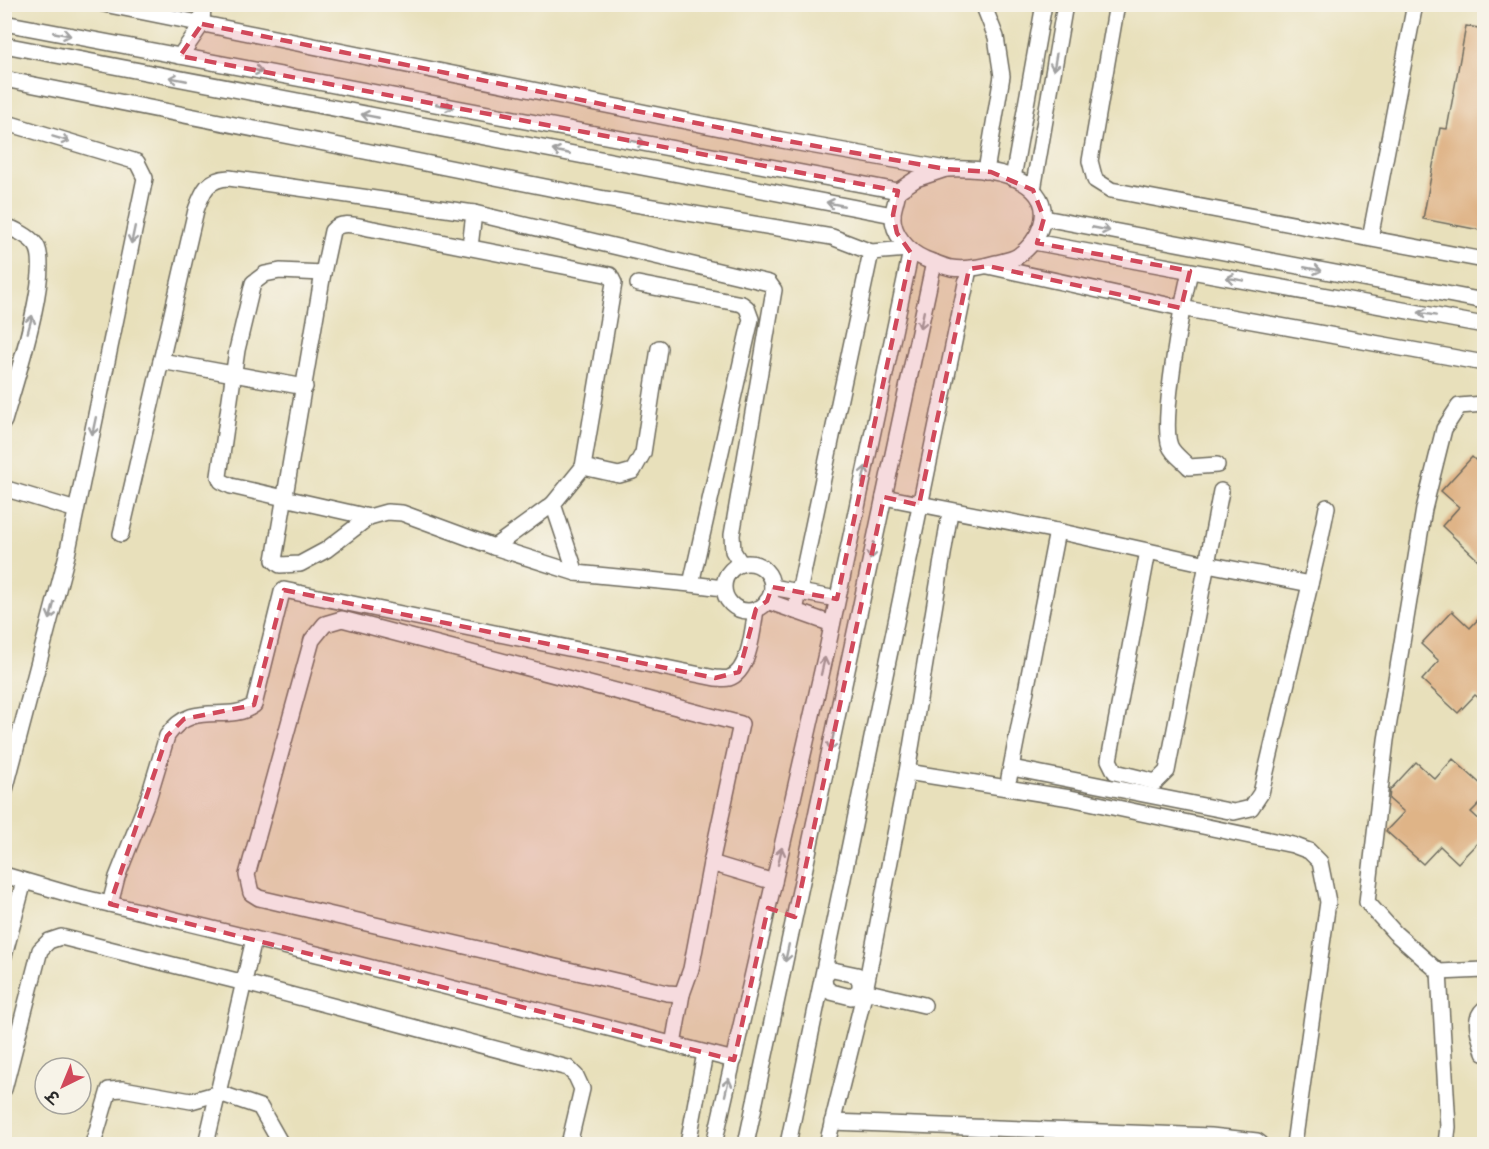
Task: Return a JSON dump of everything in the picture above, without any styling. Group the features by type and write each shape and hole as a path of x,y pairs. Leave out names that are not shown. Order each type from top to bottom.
{"street":[{"path":"104,4 776,139 946,170 986,171 1013,178 1033,190 1041,202 1044,218 1034,242 1016,258 969,269 950,268 917,256 909,250 897,233 893,215 898,191"},
{"path":"180,56 202,24 203,4"},
{"path":"983,4 996,37 1002,76 986,171"},
{"path":"1013,178 1044,4"},
{"path":"1033,190 1065,4"},
{"path":"1118,4 1090,160 1095,180 1110,190 1485,260"},
{"path":"1370,238 1415,4"},
{"path":"4,23 898,191 916,179 946,170"},
{"path":"4,45 893,215"},
{"path":"4,79 605,199 832,237 871,252 909,250"},
{"path":"4,122 137,162 145,178 67,555 4,795"},
{"path":"121,534 196,210 209,185 218,179 249,180 474,213 766,281 774,290 732,535 733,551 741,564"},
{"path":"470,247 474,213"},
{"path":"1044,218 1485,301"},
{"path":"494,547 553,504 583,467 614,279 607,274 470,247 342,224 337,225 332,231 323,273 274,560 277,564 300,564 326,550 369,517 387,512 402,513 494,547 576,573 723,588"},
{"path":"4,226 15,229 36,245 41,261 39,288 4,421"},
{"path":"1034,242 1485,325"},
{"path":"714,1144 832,624 909,250"},
{"path":"795,611 871,252"},
{"path":"746,1144 934,262"},
{"path":"988,266 1182,308 1485,363"},
{"path":"788,1144 969,269"},
{"path":"323,273 280,271 265,274 254,283 250,291 233,374 219,476 220,481 231,486 369,517"},
{"path":"1190,271 1182,308 1167,422 1170,447 1189,467 1217,465"},
{"path":"638,284 742,304 750,313 751,319 691,584"},
{"path":"583,467 620,476 633,471 643,453 659,348"},
{"path":"161,361 304,387"},
{"path":"1485,404 1459,406 1444,429 1425,509 1386,740 1367,902 1395,933 1439,972 1485,970"},
{"path":"10,490 76,510"},
{"path":"1148,551 1109,760 1115,772 1156,782 1167,771 1221,491"},
{"path":"884,497 1310,584"},
{"path":"553,504 576,573"},
{"path":"1012,768 1234,812 1251,808 1261,793 1326,507"},
{"path":"827,1144 863,990 907,772 950,512"},
{"path":"1006,787 1012,768 1057,531"},
{"path":"110,904 117,877 148,799 167,736 184,718 244,710 254,705 284,590 715,678 730,678 739,672 745,662 765,599 771,580 762,568 748,563 741,564 728,573 723,588 725,596 735,607 749,611 765,599 799,592 837,599"},
{"path":"291,590 293,564"},
{"path":"765,599 832,624"},
{"path":"673,1045 682,994 691,969 741,724 342,619 325,624 312,640 248,875 250,893 258,898 667,993 682,994"},
{"path":"907,772 1070,798 1293,845 1309,851 1320,862 1328,902 1294,1144"},
{"path":"711,863 774,882"},
{"path":"4,875 110,904 734,1060"},
{"path":"4,956 24,881"},
{"path":"768,908 795,917"},
{"path":"4,1089 40,950 51,939 61,937 568,1068 576,1076 582,1089 569,1144"},
{"path":"207,1144 254,939"},
{"path":"823,977 833,970 853,973 863,990"},
{"path":"1439,972 1448,1126 1446,1144"},
{"path":"823,977 825,987 831,992 850,997 863,990 924,1005"},
{"path":"1485,1009 1481,1011 1476,1022 1485,1053"},
{"path":"688,1144 705,1053"},
{"path":"93,1144 109,1090 123,1089 191,1101 219,1093 260,1107 281,1144"},
{"path":"832,1122 1211,1136 1262,1144"}],"highlighted area":[{"path":"202,24 776,139 946,169 991,172 1033,190 1044,218 1037,243 1190,271 1181,308 988,266 969,269 919,505 884,497 795,917 768,908 734,1060 110,904 167,736 184,719 254,705 284,590 715,678 739,672 756,609 767,601 772,587 837,599 911,253 897,233 893,215 898,191 180,56"}],"building":[{"path":"1466,26 1485,29 1485,231 1423,219 1440,128 1447,129"},
{"path":"1472,457 1485,469 1485,553 1478,560 1442,526 1459,507 1441,491"},
{"path":"1452,611 1470,628 1485,612 1485,703 1475,695 1458,713 1422,680 1439,661 1421,644"},
{"path":"1453,759 1485,788 1485,798 1471,812 1485,825 1485,835 1458,863 1440,846 1423,864 1386,831 1404,812 1389,799 1390,790 1416,762 1435,779"}]}
